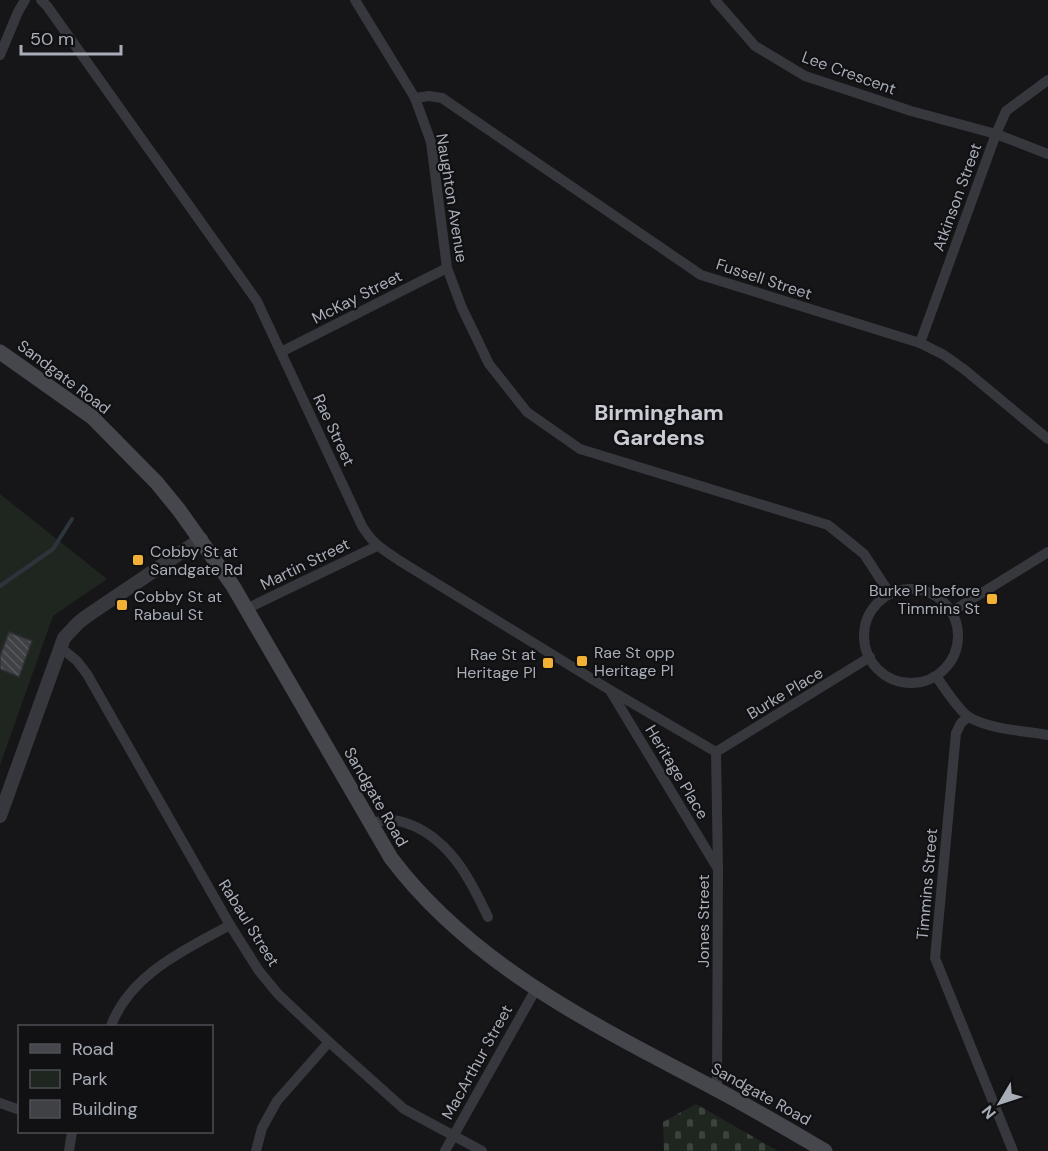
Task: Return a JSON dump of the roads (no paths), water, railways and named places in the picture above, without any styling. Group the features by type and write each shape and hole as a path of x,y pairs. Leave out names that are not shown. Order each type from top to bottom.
{"main road":[{"name":"Sandgate Road","path":"0,352 92,417 157,483 201,539 233,586 391,858 408,881 449,921 483,951 536,989 605,1031 717,1090 825,1151"}],"street":[{"path":"0,55 25,0"},
{"name":"Rae Street","path":"41,0 257,301 362,526 377,546 610,690 716,752"},
{"name":"Naughton Avenue","path":"355,0 416,98 431,142 447,268 462,308 489,364 527,412 580,449 828,525 864,555 890,594"},
{"name":"Lee Crescent","path":"715,0 755,46 805,76 911,111 996,134 1048,154"},
{"name":"Atkinson Street","path":"920,343 1006,111 1048,80"},
{"name":"Fussell Street","path":"416,98 429,96 442,98 701,274 920,343 944,355 1048,439"},
{"name":"McKay Street","path":"281,352 447,268"},
{"path":"0,816 64,638 78,622 201,539"},
{"name":"Martin Street","path":"246,609 377,546"},
{"path":"951,612 1048,552"},
{"path":"903,590 930,593 942,601 951,612 957,625 957,647 947,667 936,676 916,683 894,680 882,673 870,657 865,647 864,632 868,616 877,604 890,594 903,590"},
{"name":"Rabaul Street","path":"60,647 77,661 87,674 230,925 259,971 278,994 404,1109 482,1151"},
{"name":"Burke Place","path":"716,752 870,657"},
{"path":"936,676 968,717 988,725 1048,735"},
{"name":"Heritage Place","path":"610,690 718,869"},
{"name":"Timmins Street","path":"968,717 961,723 956,733 935,958 1013,1151"},
{"name":"Jones Street","path":"716,752 717,1090"},
{"path":"371,824 381,820 405,822 437,840 450,852 465,873 488,917"},
{"path":"111,1025 133,989 166,961 230,925"},
{"name":"MacArthur Street","path":"445,1151 536,989"},
{"path":"256,1151 262,1128 277,1101 329,1042"},
{"path":"0,1103 18,1109"},
{"path":"69,1151 72,1133"}],"waterway":[{"path":"0,586 53,549 72,519"}],"place":[{"name":"Cobby St at Sandgate Rd","path":"138,560"},
{"name":"Burke Pl before Timmins St","path":"992,599"},
{"name":"Cobby St at Rabaul St","path":"122,605"},
{"name":"Rae St opp Heritage Pl","path":"582,661"},
{"name":"Rae St at Heritage Pl","path":"548,663"}],"district":[{"name":"Birmingham Gardens","path":"659,425"}]}
